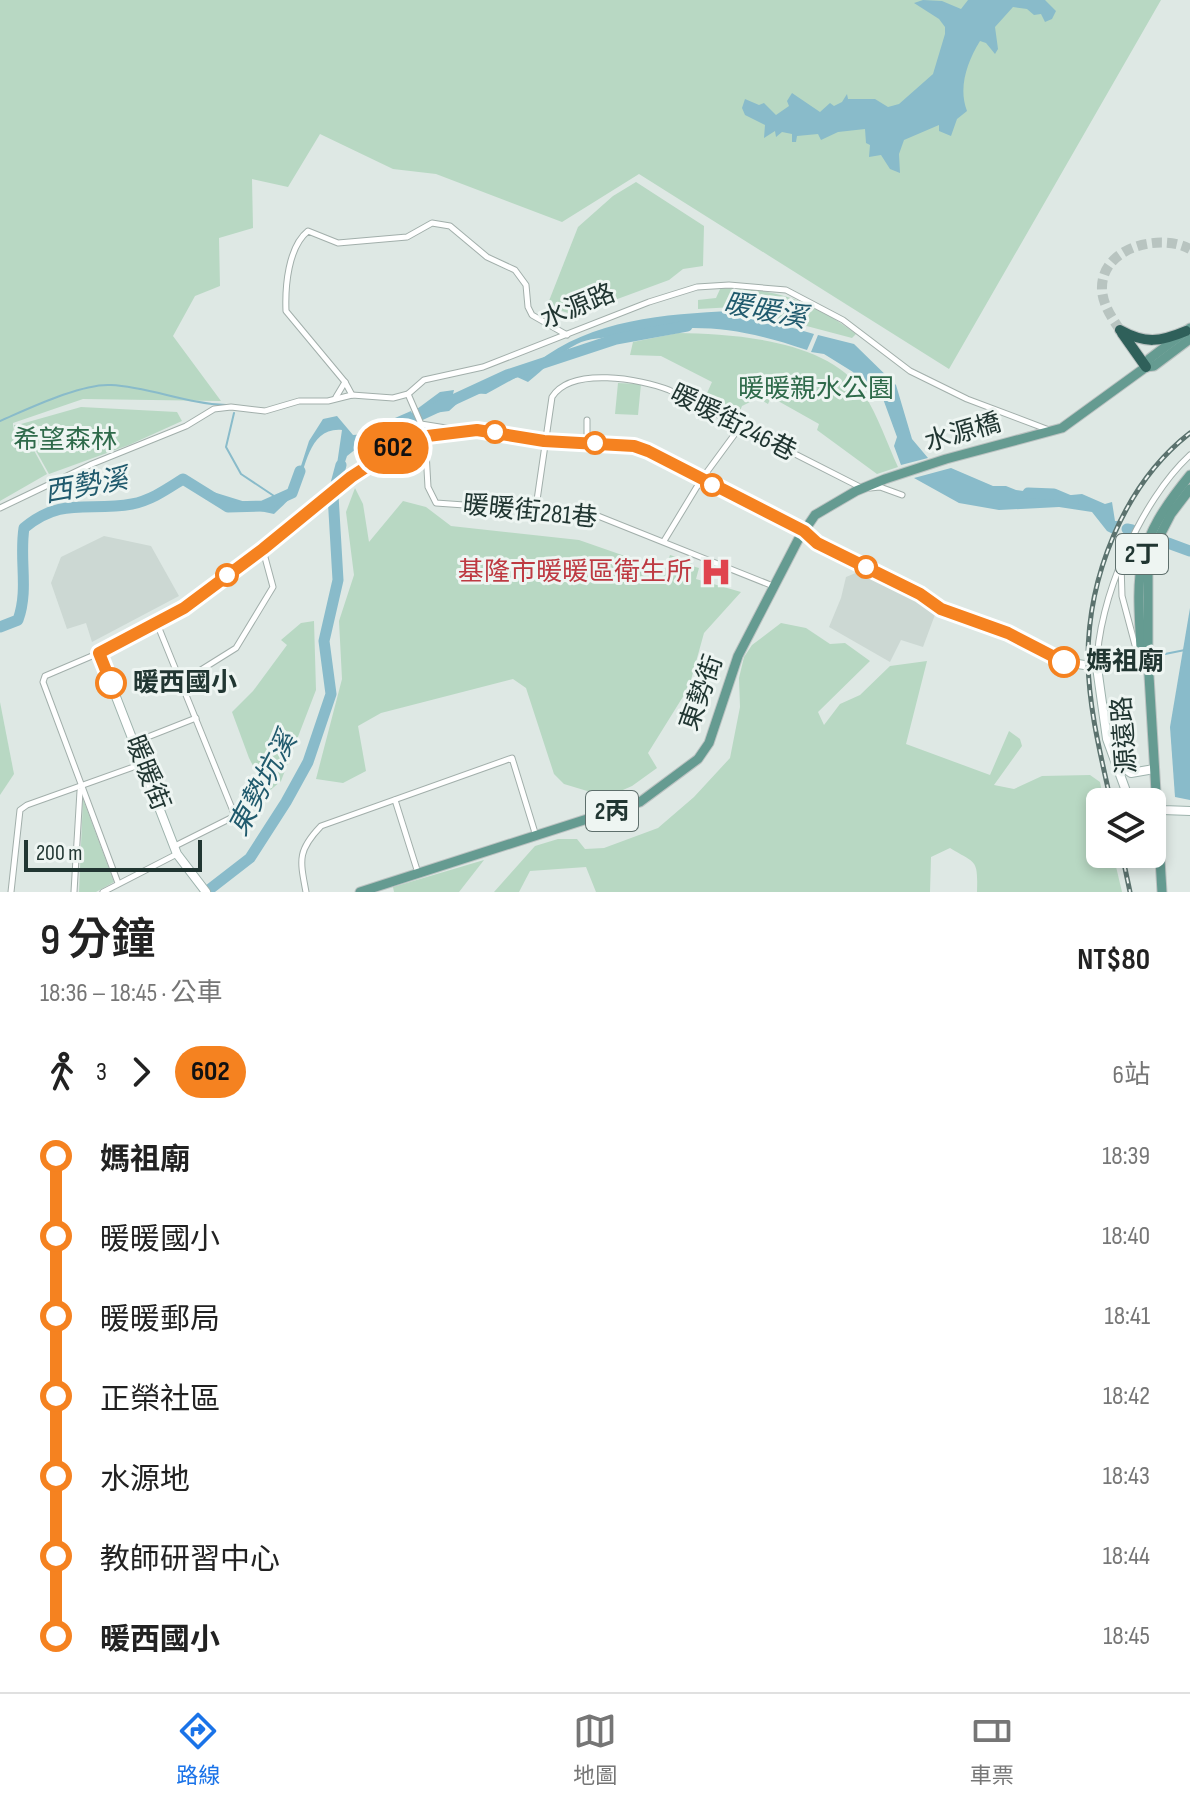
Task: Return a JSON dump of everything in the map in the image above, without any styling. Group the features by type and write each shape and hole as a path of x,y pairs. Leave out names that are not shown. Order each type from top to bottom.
{"highway":[{"path":"1146,367 1120,330 1147,342 1189,332"}],"main road":[{"name":"2丙","path":"1054,431 1073,421 1146,367 1149,359 1189,332"},
{"name":"水源橋","path":"885,479 946,459 1054,431"},
{"name":"2丁","path":"1144,646 1139,566 1143,551 1152,527 1190,475"},
{"name":"東勢街","path":"360,892 640,802 698,759 709,743 738,656 804,531 815,515 862,488 885,479"},
{"name":"2丁","path":"1144,646 1150,562 1171,514 1190,489"},
{"name":"源遠路","path":"1144,646 1142,665 1154,788"},
{"name":"源遠路","path":"1144,646 1152,769"},
{"name":"源遠路","path":"1157,868 1159,892"},
{"name":"源遠路","path":"1158,868 1159,892"}],"street":[{"path":"352,395 345,382 286,311 290,263 302,236 308,231 338,243 407,237 432,223 450,226 487,257 515,270 526,285 532,315 568,336"},
{"name":"水源路","path":"0,508 92,464 151,442 214,409 231,407 265,411 299,401 328,401 352,395 393,398 408,394 424,380 483,367 649,302 697,287 729,285 786,290 843,320 910,371 967,399 1054,431"},
{"name":"暖暖街246巷","path":"536,507 550,405 556,392 569,382 584,378 653,384 862,488 880,487 902,495"},
{"path":"328,401 340,394 345,382"},
{"path":"408,394 421,424 544,441 634,446 804,531 817,543 920,594 941,609 1008,633 1065,662 1097,667"},
{"path":"587,420 587,443"},
{"path":"664,541 701,480 740,427"},
{"path":"118,883 43,682 45,676 99,653 184,608 351,477 398,445 425,434 477,430"},
{"name":"暖暖街281巷","path":"425,434 428,487 436,503 536,507 593,514 774,587"},
{"path":"1125,788 1102,720 1097,647 1106,600 1121,563 1160,491 1190,455"},
{"path":"180,683 236,648 273,587 263,549"},
{"name":"源遠路","path":"1121,563 1122,596 1135,653 1142,665"},
{"path":"103,892 235,816 156,621"},
{"name":"暖暖街","path":"99,653 176,850 206,892"},
{"path":"135,742 196,718"},
{"path":"1114,757 1131,773 1152,769"},
{"path":"306,892 301,853 321,826 512,758 537,837"},
{"path":"11,892 20,810 143,764"},
{"path":"74,892 81,786"},
{"path":"395,800 418,873"},
{"path":"1166,808 1190,811"}],"shaded area":[{"name":"暖西國小","path":"104,536 151,546 179,596 92,642 86,623 67,629 51,583 61,557"},
{"path":"863,570 921,597 936,612 923,647 901,640 890,662 829,627 846,577"}],"green space":[{"path":"0,0 1161,0 949,369 639,174 562,222 436,174 393,169 320,134 288,187 252,179 253,228 219,238 220,286 195,296 173,336 221,401 83,399 13,423 13,431 14,425 20,425 47,474 0,501"},
{"path":"636,182 704,226 703,266 683,269 669,280 574,315 547,306 578,227 613,196"},
{"path":"721,287 759,290 793,298 840,322 856,334 852,338 734,307 698,309 698,300 716,298"},
{"name":"暖暖親水公園","path":"678,333 727,335 780,344 829,362 849,376 864,394 898,467 877,474 817,430 819,424 771,397 768,404 758,398 742,406 736,421 703,402 712,382 661,356 630,355 633,342"},
{"path":"618,383 641,384 638,415 615,414"},
{"name":"希望森林","path":"81,407 177,412 182,421 129,445 49,474 21,424"},
{"path":"355,488 363,504 369,542 403,501 426,507 451,526 579,540 665,570 670,555 692,562 688,577 692,566 699,568 696,579 741,592 704,633 689,687 648,753 657,768 632,786 607,797 564,784 554,774 526,688 513,679 381,713 358,726 366,771 343,783 316,779 342,679 339,621 354,575 346,512"},
{"path":"314,621 316,690 281,781 267,793 249,758 232,712 253,691 287,645 281,640 301,623"},
{"path":"781,623 806,628 830,644 845,643 870,661 818,712 824,725 840,704 860,695 890,666 927,661 906,744 990,775 1009,731 1020,739 1022,746 994,785 1014,789 1042,776 1090,775 1100,782 1101,788 1086,788 1086,868 1116,868 1122,892 977,892 974,863 950,848 931,857 930,892 596,892 586,867 530,871 519,892 494,892 535,846 558,839 577,839 585,849 604,848 658,828 694,797 730,758 740,707 739,678 744,657 752,645"},
{"path":"0,702 14,774 0,795"},
{"path":"83,799 114,882 96,892 79,892"},
{"path":"484,860 459,892 394,892 393,887"}],"water":[{"path":"968,0 1045,0 1056,11 1052,19 1045,22 1041,14 1034,15 1027,9 1013,7 995,27 998,49 995,54 986,43 980,41 965,75 963,93 967,111 957,119 951,136 939,131 939,125 904,140 899,154 900,173 890,169 881,155 869,157 870,145 866,143 865,129 838,132 821,140 818,134 797,136 796,142 792,142 792,134 782,132 776,137 775,131 764,138 765,125 745,115 742,108 745,99 759,105 764,103 776,115 789,106 787,101 792,93 820,112 830,103 834,106 842,102 847,94 848,99 875,99 888,107 899,104 933,74 945,34 945,27 939,19 914,3 942,1 961,9"},
{"path":"733,311 814,334 807,350 736,331 714,329 670,329 592,339 564,352 528,382 517,377 486,394 469,393 449,411 419,415 417,409 440,392 454,390 456,396 470,389 494,384 509,371 534,370 536,363 558,348 605,328 655,317"},
{"path":"818,335 854,344 896,385 912,439 928,458 901,465 894,446 897,437 882,396 875,388 866,390 853,372 824,354 811,352"},
{"path":"411,411 414,418 375,434 367,445 361,445 347,456 340,477 330,486 335,478 342,430 322,435 310,451 293,494 274,514 205,499 210,491 252,504 292,494 309,441 323,419 337,416 353,435 367,434 372,428"},
{"path":"951,468 993,486 1061,496 1082,494 1105,504 1112,502 1115,521 1118,521 1113,534 1092,512 1059,507 999,510 959,503 914,478"},
{"path":"1190,608 1190,800 1175,797 1170,727"}],"waterway":[{"name":"暖暖溪","path":"362,442 507,375 616,339 687,326"},
{"path":"0,421 55,398 99,385 126,386 197,402 226,405"},
{"path":"234,413 226,447 241,474 277,498"},
{"name":"東勢坑溪","path":"206,892 250,858 286,802 308,762 331,694 324,641 338,580 333,495 341,465"},
{"name":"西勢溪","path":"0,627 18,620 23,597 24,528 38,518 64,508 139,502 183,479 228,507 263,506 292,493 300,471"},
{"name":"暖暖溪","path":"1028,493 1054,494 1073,502"},
{"name":"暖暖溪","path":"1127,529 1132,530"},
{"name":"暖暖溪","path":"1168,543 1190,551"},
{"path":"1160,655 1190,649"}],"tunnel":[{"path":"1120,330 1108,311 1102,290 1104,275 1111,263 1134,247 1148,244 1178,244 1190,249"}],"railway":[{"path":"1108,788 1089,680 1089,630 1094,599 1102,567 1128,506 1166,454 1190,433"},
{"path":"1125,868 1130,892"}],"bus line":[{"name":"602","path":"111,683 99,653 184,608 351,477 411,438 477,430 544,441 634,446 648,451 804,531 817,543 920,594 941,609 1008,633 1064,662"}],"place":[{"name":"基隆市暖暖區衛生所","path":"716,572"},
{"name":"媽祖廟","path":"1064,662"},
{"name":"暖西國小","path":"111,683"}]}
